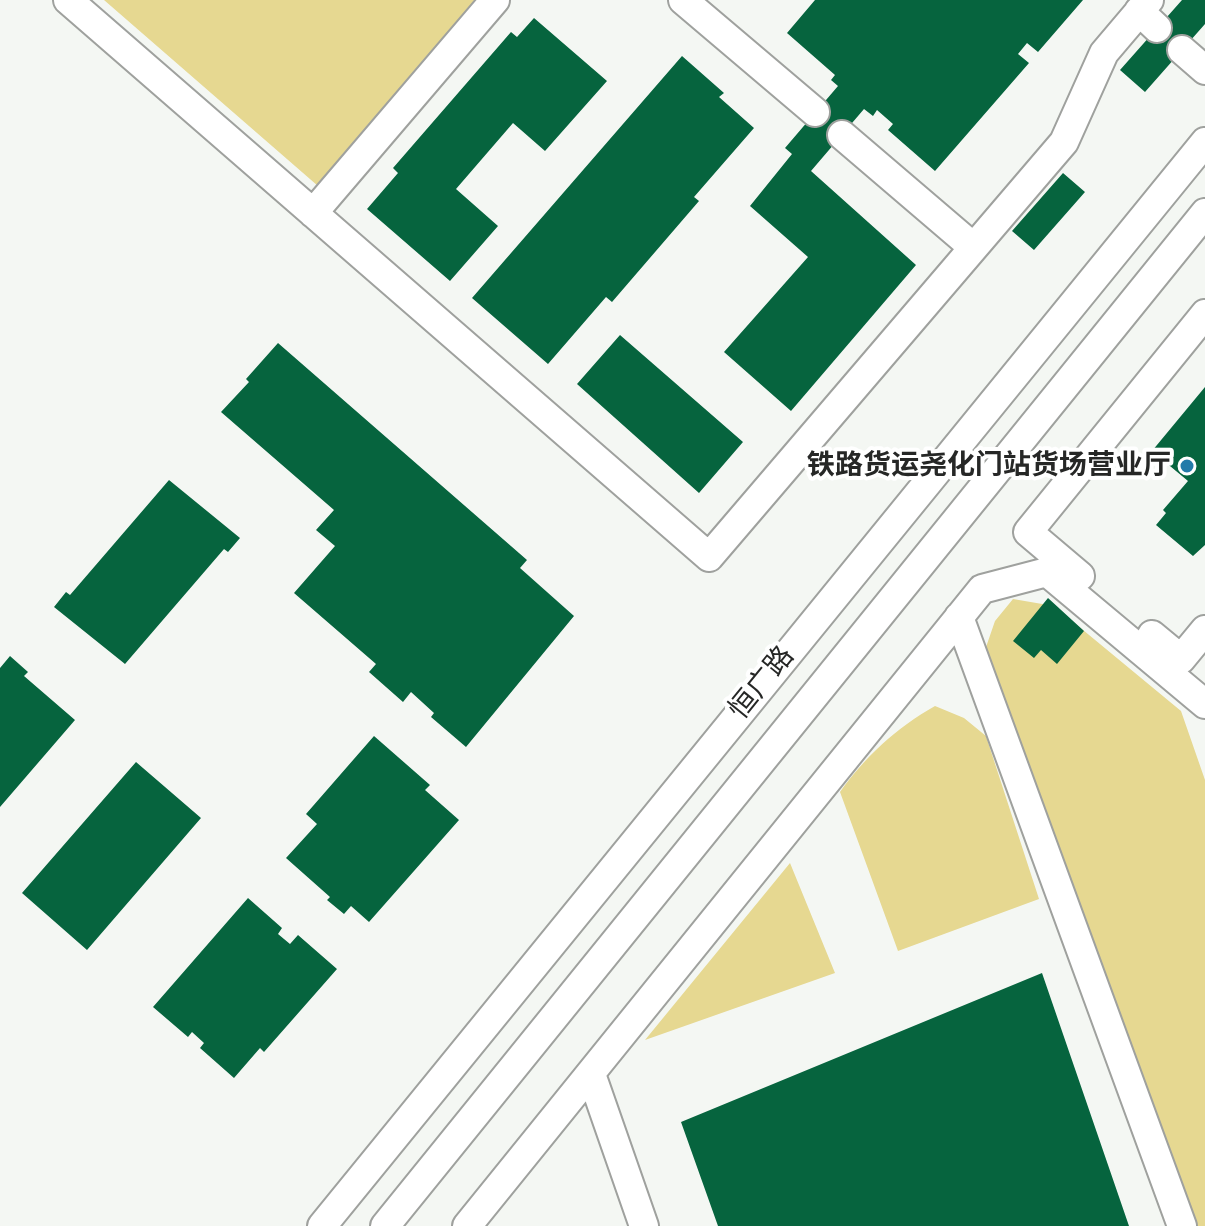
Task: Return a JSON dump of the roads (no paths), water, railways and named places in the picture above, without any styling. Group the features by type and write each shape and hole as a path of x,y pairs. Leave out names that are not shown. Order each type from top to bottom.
{"street":[{"path":"68,0 709,557 1064,142 1104,53 1148,13"},
{"path":"313,213 495,0"},
{"path":"683,0 815,112"},
{"path":"1182,50 1205,70"},
{"path":"842,135 973,247"},
{"name":"恒广路","path":"322,1226 1205,142"},
{"path":"1175,179 1205,202"},
{"name":"恒广路","path":"385,1226 1205,213"},
{"path":"1205,314 1028,532 1181,659 1205,630"},
{"path":"467,1226 982,589 1047,572 1205,704"},
{"path":"959,617 1182,1226"},
{"path":"591,1074 644,1226"}],"place":[{"name":"铁路货运尧化门站货场营业厅","path":"1187,466"}]}
